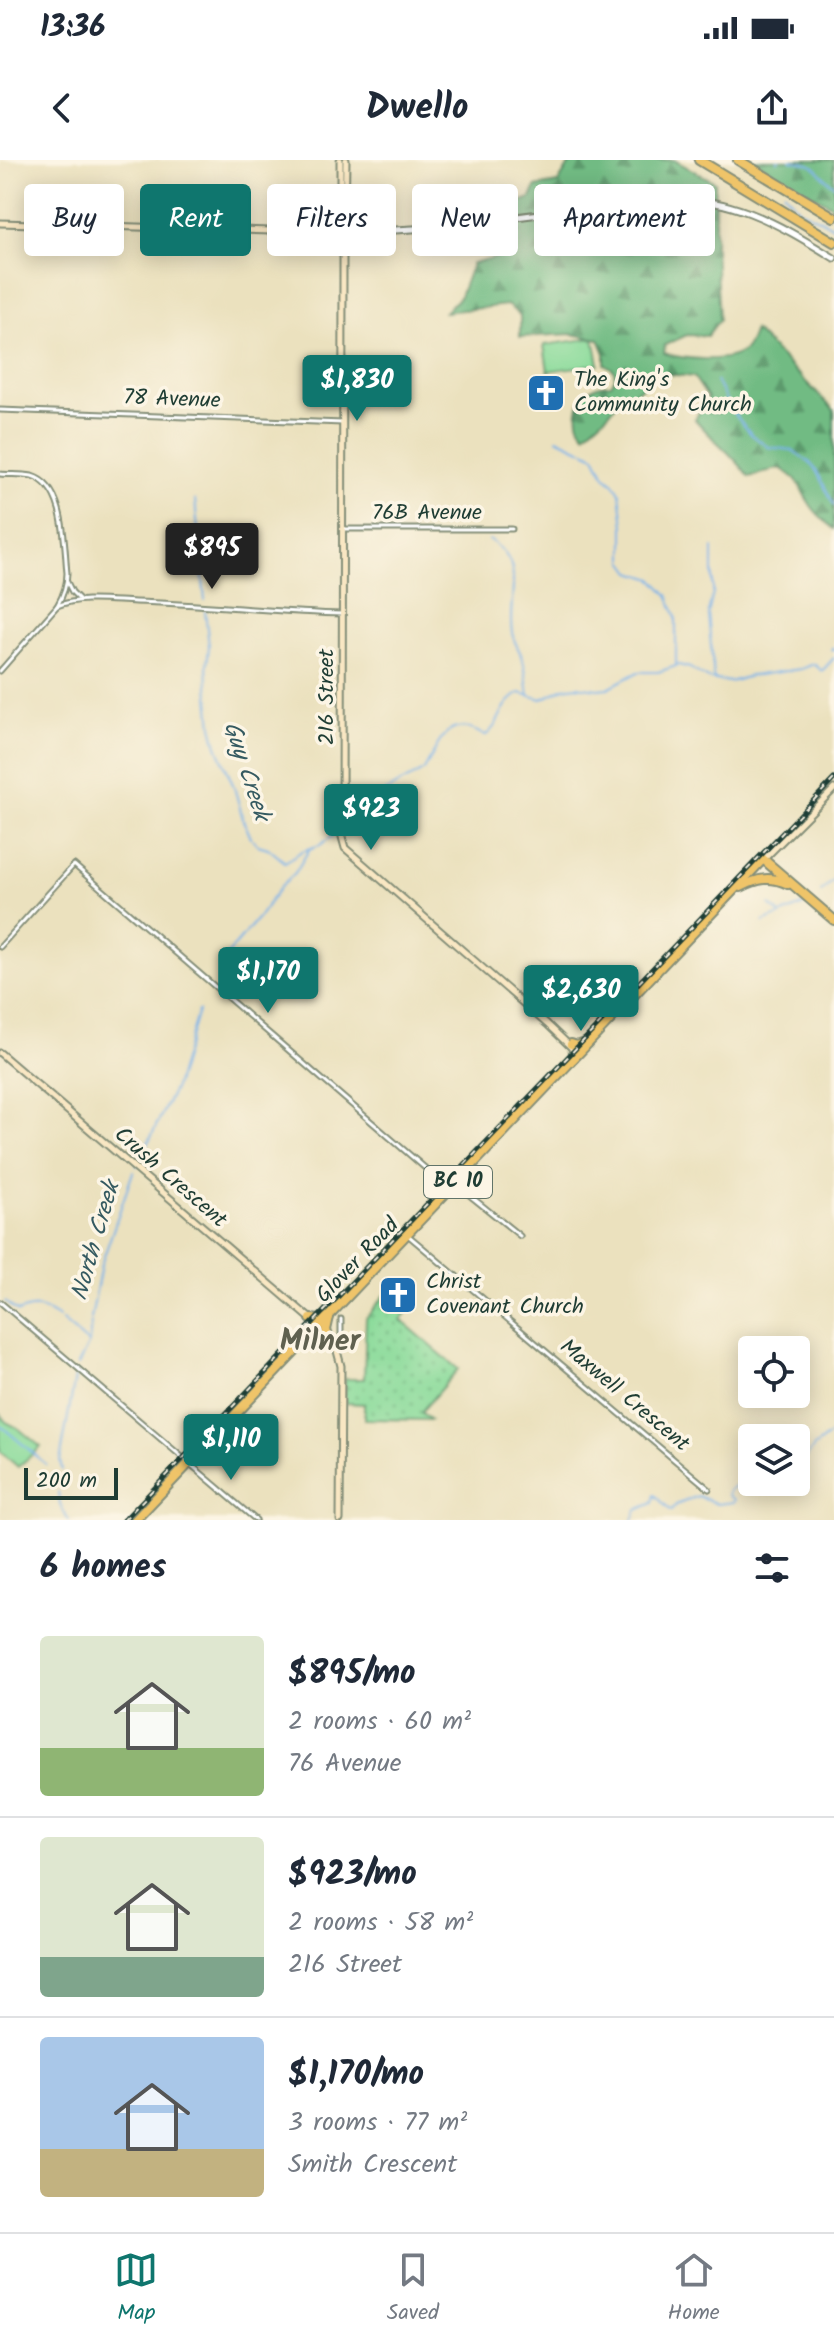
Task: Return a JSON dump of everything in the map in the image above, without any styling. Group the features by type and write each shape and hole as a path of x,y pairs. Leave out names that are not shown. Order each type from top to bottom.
{"highway":[{"path":"699,160 834,242"},
{"path":"738,160 834,217"},
{"path":"763,859 834,920"},
{"name":"Glover Road","path":"575,1057 763,859"},
{"path":"733,892 753,881 769,878 803,893"},
{"name":"Glover Road","path":"135,1520 637,994"},
{"path":"571,1044 585,1044 597,1034"},
{"path":"311,1319 320,1320 329,1316"},
{"path":"329,1316 326,1330 331,1343"}],"main road":[{"name":"216 Street","path":"340,160 340,184"},
{"name":"216 Street","path":"346,160 346,184"},
{"path":"0,223 267,231"},
{"name":"216 Street","path":"343,256 342,837 345,848 547,1024 572,1048 575,1057"},
{"name":"Glover Road","path":"763,859 834,789"},
{"path":"547,1024 576,1048 575,1057"},
{"name":"Crush Crescent","path":"0,1053 319,1327"},
{"path":"319,1327 331,1343 341,1366 340,1520"}],"street":[{"path":"396,230 656,199 686,199 716,202 755,213 834,258"},
{"name":"78 Avenue","path":"0,410 343,423"},
{"path":"0,474 34,477 49,487 58,501 67,582 57,606 0,671"},
{"name":"76B Avenue","path":"343,529 512,529"},
{"path":"67,582 80,600"},
{"path":"57,606 80,600 343,614"},
{"path":"0,947 74,865 453,1187 520,1236"},
{"name":"Maxwell Crescent","path":"408,1235 709,1489"},
{"path":"0,1302 256,1520"},
{"path":"331,1343 341,1338 341,1319"}],"green space":[{"path":"572,160 674,160 715,184 552,184 558,183"},
{"path":"753,160 834,160 834,207"},
{"path":"534,191 534,256 715,256 715,250 719,320 707,336 687,335 665,345 664,353 694,359 730,357 746,348 754,330 834,410 834,529 815,511 793,477 780,468 749,477 702,427 695,419 708,398 694,377 658,373 636,392 623,395 609,413 585,434 578,421 581,400 591,389 611,384 615,378 614,370 605,364 605,353 599,339 571,334 520,337 520,315 507,305 445,312 460,296 472,264 502,256 518,256 518,203 531,198"},
{"path":"594,338 599,364 548,371 544,345"},
{"path":"385,1295 406,1313 401,1320 458,1369 421,1412 430,1420 364,1419 364,1404 345,1403 345,1379 364,1379 366,1318"},
{"path":"0,1414 6,1422 41,1447 18,1467 0,1451"}],"waterway":[{"path":"790,160 813,166 834,185"},
{"path":"784,192 798,208"},
{"path":"781,205 799,209 834,227"},
{"path":"716,381 731,410 752,435 768,447 792,450 809,462 834,505"},
{"path":"557,438 595,456 605,476 620,493 624,561 632,572 653,579 668,595 676,616 676,665"},
{"name":"Guy Creek","path":"195,500 205,600"},
{"path":"489,540 501,549 512,570 512,633 523,662 529,695"},
{"path":"713,548 713,593 708,614 714,679"},
{"name":"Guy Creek","path":"205,611 212,726 251,838 285,862 302,851 320,845 338,832"},
{"name":"Guy Creek","path":"834,648 831,649 834,651"},
{"name":"Guy Creek","path":"347,826 385,792 424,770 440,741 453,729 472,729 485,736 520,693 542,699 564,688 608,688 638,672 658,672 679,665 708,679 730,682 814,664 822,671 834,658"},
{"name":"North Creek","path":"221,962 281,886 295,873 310,848"},
{"path":"821,892 834,880"},
{"path":"764,922 806,904"},
{"path":"770,905 780,914"},
{"name":"North Creek","path":"159,1120 175,1087 198,1011"},
{"name":"North Creek","path":"137,1166 158,1122"},
{"name":"North Creek","path":"91,1319 101,1265 133,1172"},
{"path":"5,1302 18,1312 39,1308 59,1318"},
{"path":"62,1321 88,1343"},
{"name":"North Creek","path":"78,1365 89,1343 91,1322"},
{"name":"North Creek","path":"62,1470 60,1461 76,1372"},
{"path":"0,1425 47,1465"},
{"path":"810,1452 834,1432"},
{"name":"North Creek","path":"57,1475 58,1484"},
{"path":"633,1520 637,1510 653,1503 655,1495 671,1511 676,1505 698,1496 717,1504 733,1502 735,1500 728,1492 738,1486"},
{"name":"North Creek","path":"58,1492 68,1520"}],"railway":[{"path":"124,1520 834,779"}],"place":[{"name":"The King's Community Church","path":"546,393"},
{"name":"Christ Covenant Church","path":"398,1295"}],"district":[{"name":"Milner","path":"320,1342"}]}
